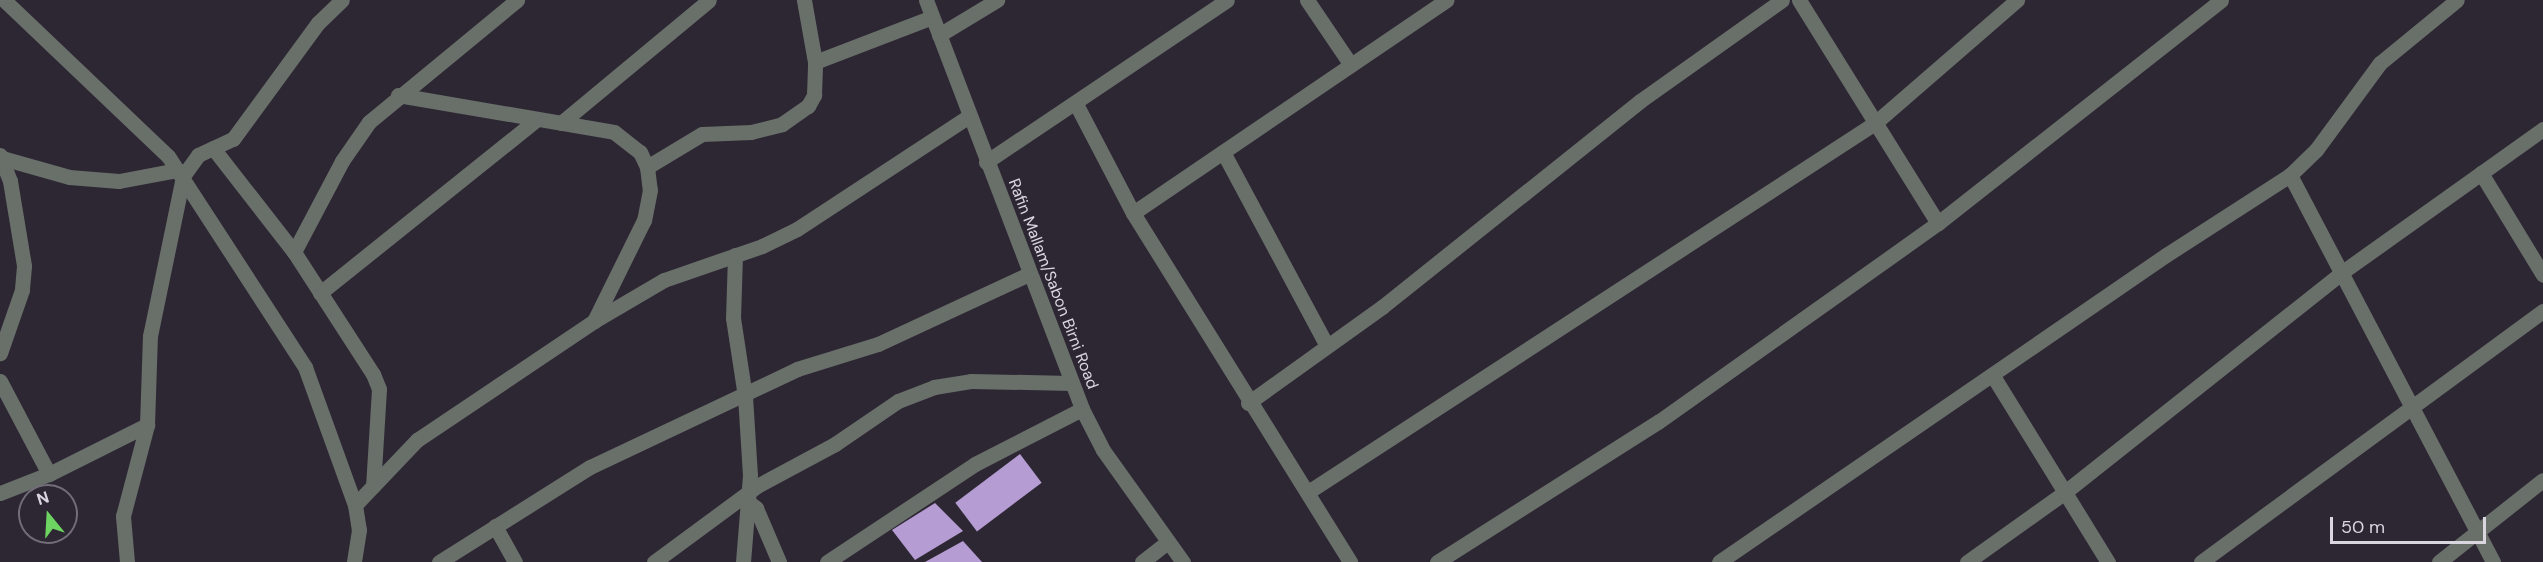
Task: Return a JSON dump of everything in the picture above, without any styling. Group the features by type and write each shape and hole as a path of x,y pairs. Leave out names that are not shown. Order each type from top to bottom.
{"street":[{"path":"4,0 181,173 305,367 355,505 359,530 354,562"},
{"path":"127,562 123,516 147,425 150,336 181,173 198,155 233,139 318,23 342,0"},
{"path":"294,252 342,161 369,122 398,95 450,59 517,0"},
{"path":"561,123 709,0"},
{"path":"647,167 702,134 751,132 782,124 808,106 814,95 815,62 804,0"},
{"name":"Rafin Mallam/Sabon Birni Road","path":"926,0 1082,409 1103,450 1183,562"},
{"path":"939,35 997,0"},
{"path":"986,162 1076,104 1227,0"},
{"path":"1307,0 1351,65"},
{"path":"1133,213 1446,0"},
{"path":"1248,403 1328,346 1641,101 1782,0"},
{"path":"1799,0 1938,223"},
{"path":"1308,492 1875,123 2017,0"},
{"path":"1437,562 1658,422 1938,223 2221,0"},
{"path":"1719,562 2166,255 2290,175 2316,150 2380,63 2457,0"},
{"path":"815,62 932,17"},
{"path":"398,95 614,132 640,152 647,167 650,190 644,220 594,321"},
{"path":"1076,104 1133,213 1248,403 1308,492 1350,562"},
{"path":"355,505 426,433 594,321 664,280 735,255 797,229 969,116"},
{"path":"320,293 537,119"},
{"path":"1966,562 2065,492 2341,273 2543,129"},
{"path":"213,148 294,252 379,389 373,486"},
{"path":"1223,152 1328,346"},
{"path":"0,353 22,290 24,266 1,157 69,177 119,181 181,173"},
{"path":"2481,173 2543,275"},
{"path":"2290,175 2493,562"},
{"path":"735,255 733,318 745,396 750,475 746,497 743,562"},
{"path":"439,562 590,467 745,396 797,369 878,344 1029,274"},
{"path":"2201,562 2411,405 2543,311"},
{"path":"1992,376 2108,562"},
{"path":"0,381 49,474"},
{"path":"654,562 746,497 842,440 898,401 934,387 970,381 1071,383"},
{"path":"827,562 975,464 1082,409"},
{"path":"0,493 49,474 147,425"},
{"path":"2439,562 2476,530 2543,480"},
{"path":"746,497 756,508 779,562"},
{"path":"495,526 515,562"},
{"path":"1142,562 1168,542"}],"building":[{"path":"1020,454 1042,483 977,531 955,503"},
{"path":"935,503 963,531 915,560 892,530"},
{"path":"963,541 982,562 925,562"}]}
